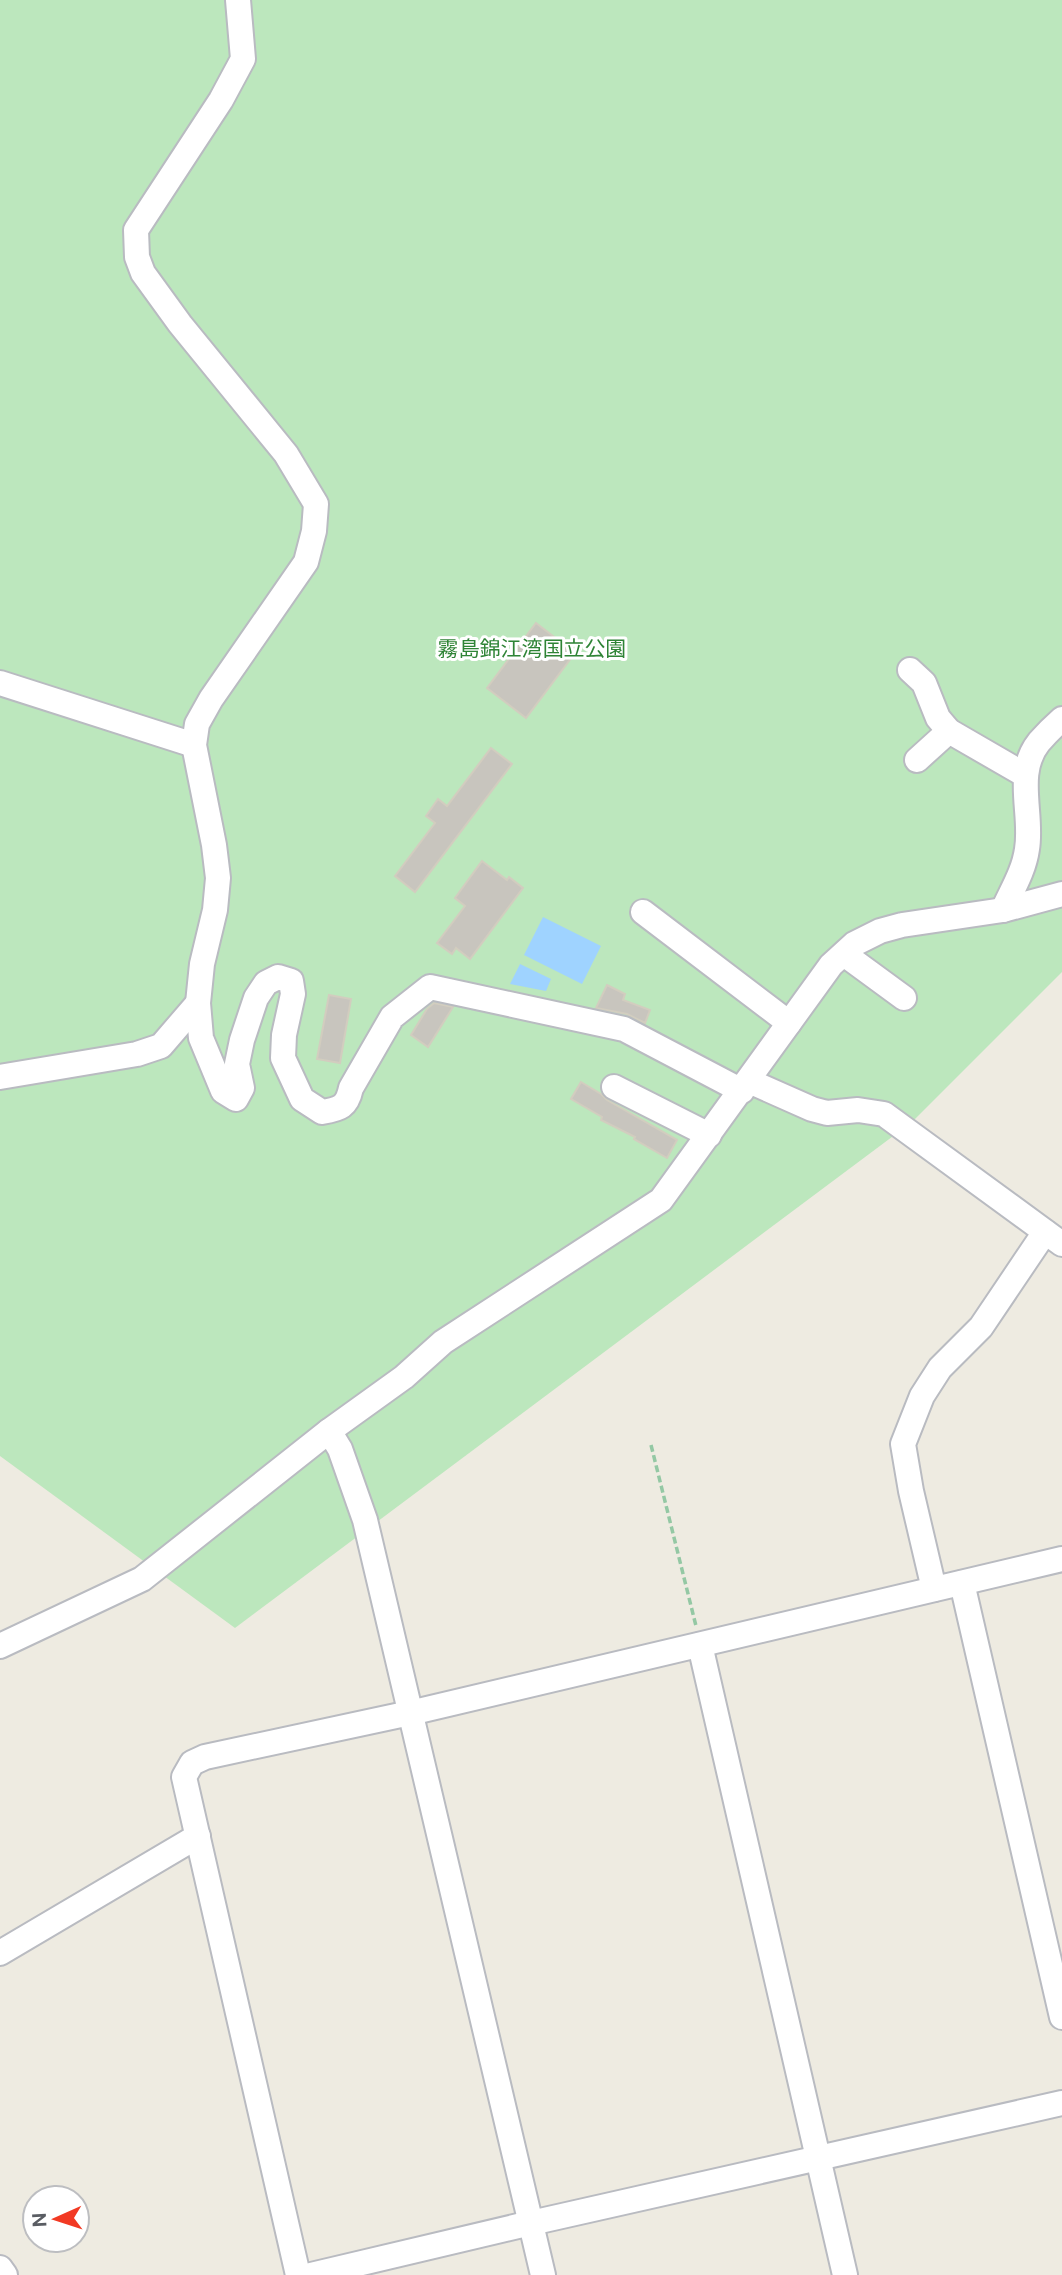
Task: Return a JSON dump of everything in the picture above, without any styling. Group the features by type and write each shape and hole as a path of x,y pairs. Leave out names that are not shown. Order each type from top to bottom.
{"street":[{"path":"238,0 243,59 221,100 136,230 138,257 143,273 180,324 286,454 316,504 314,531 306,562 211,699 197,724 194,745 215,845 218,877 215,910 202,964 198,1003 201,1038 223,1091 236,1099 242,1088 237,1064 242,1040 256,998 266,983 278,977 291,981 293,994 284,1035 283,1059 302,1099 321,1112 338,1109 349,1099 351,1088 392,1017 430,986 624,1029 746,1086 812,1110 827,1113 858,1110 884,1115 1053,1238 981,1327 940,1368 922,1396 903,1444 934,1589"},
{"path":"910,670 925,683 938,718 949,731 1026,775"},
{"path":"0,682 194,745"},
{"path":"1003,910 1021,872 1027,849 1026,775 1029,758 1038,743 1062,719"},
{"path":"917,760 949,731"},
{"path":"0,1646 142,1579 329,1431 404,1377 443,1342 661,1200 831,965 854,944 880,931 902,925 1003,910 1062,894"},
{"path":"643,912 789,1023"},
{"path":"844,954 904,998"},
{"path":"0,1077 137,1054 161,1046 198,1003"},
{"path":"614,1087 709,1135"},
{"path":"329,1431 340,1449 365,1520 543,2275"},
{"path":"298,2275 184,1777 192,1763 205,1757 410,1713 1062,1559"},
{"path":"962,1583 1062,2017"},
{"path":"700,1645 845,2275"},
{"path":"0,1953 198,1836"},
{"path":"311,2275 531,2222 1062,2103"},
{"path":"0,2267 5,2275"}],"path":[{"path":"651,1445 700,1645"}],"green space":[{"name":"霧島錦江湾国立公園","path":"0,0 1062,0 1062,972 912,1122 235,1628 0,1456"}],"water":[{"path":"543,917 601,946 582,984 524,955"},
{"path":"520,964 551,979 546,991 510,984"}],"building":[{"path":"536,623 575,653 526,718 487,688"},
{"path":"491,748 512,764 415,892 395,876 435,823 426,816 438,799 447,806"},
{"path":"482,861 507,880 509,877 523,888 470,959 456,948 452,954 437,943 465,906 455,898"},
{"path":"607,985 625,994 623,1000 650,1010 645,1023 627,1014 596,1008"},
{"path":"329,995 351,999 340,1063 317,1059"},
{"path":"434,1003 453,1007 428,1047 411,1035 427,1009"},
{"path":"581,1082 677,1140 667,1158 634,1139 635,1137 601,1120 602,1117 571,1099"}]}
